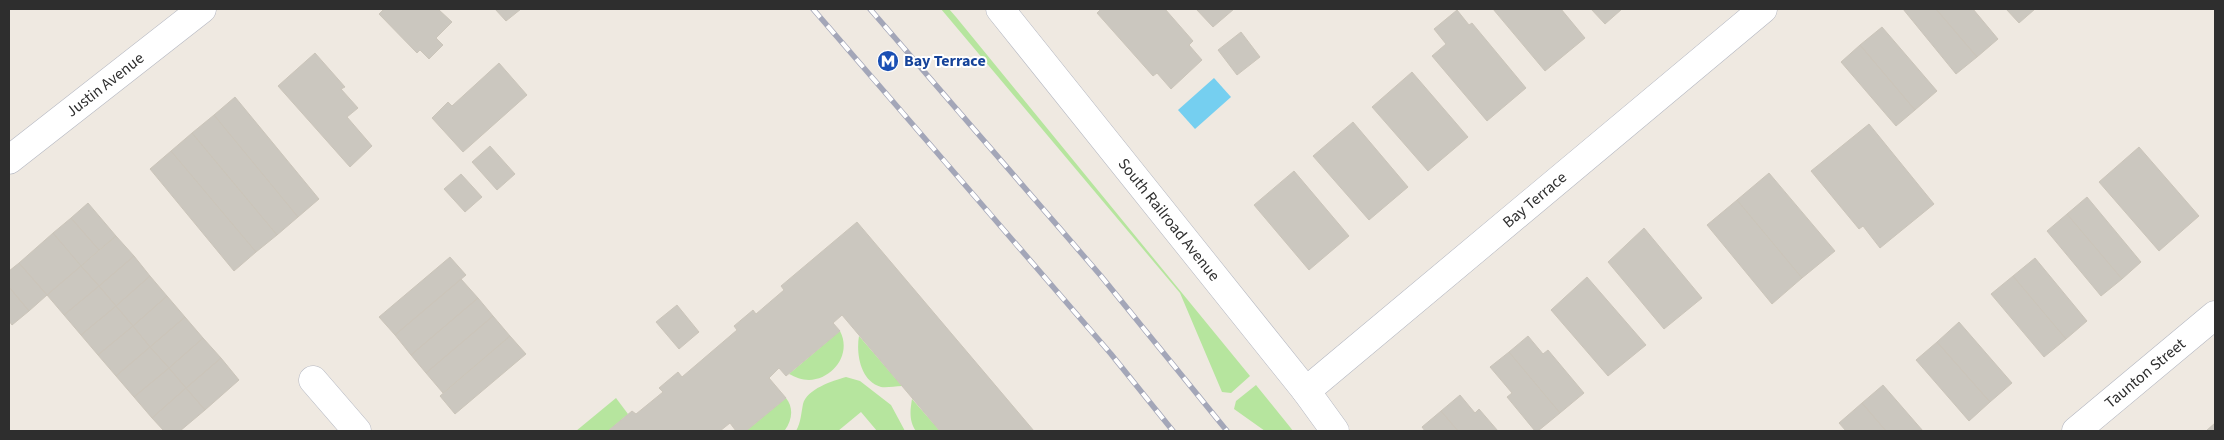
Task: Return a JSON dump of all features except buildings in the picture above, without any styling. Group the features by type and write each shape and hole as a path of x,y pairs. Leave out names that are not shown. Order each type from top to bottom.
{"street":[{"name":"Justin Avenue","path":"9,160 202,9"},
{"name":"South Railroad Avenue","path":"1000,9 1306,391 1335,431"},
{"name":"Bay Terrace","path":"1306,391 1763,9"},
{"name":"Taunton Street","path":"2076,431 2215,315"},
{"path":"313,380 357,431"}],"green space":[{"path":"941,9 949,9 956,17 1250,376 1231,393 1222,392 1180,293"},
{"path":"840,331 844,348 838,364 833,370 818,379 809,380 789,374"},
{"path":"859,336 902,386 881,387 868,379 859,358"},
{"path":"846,377 860,381 891,405 905,431 877,431 861,412 838,431 796,431 803,404 809,394 821,386"},
{"path":"1256,385 1293,431 1265,431 1234,409 1236,401"},
{"path":"616,398 628,414 608,431 576,431"},
{"path":"786,398 789,402 791,414 785,430 746,431"},
{"path":"912,399 940,431 916,431 911,416"}],"water":[{"path":"1214,78 1231,97 1195,129 1178,110"}],"railway":[{"path":"813,9 1111,354 1173,431"},
{"path":"870,9 1101,276 1227,431"}],"place":[{"name":"Bay Terrace","path":"888,61"}]}
